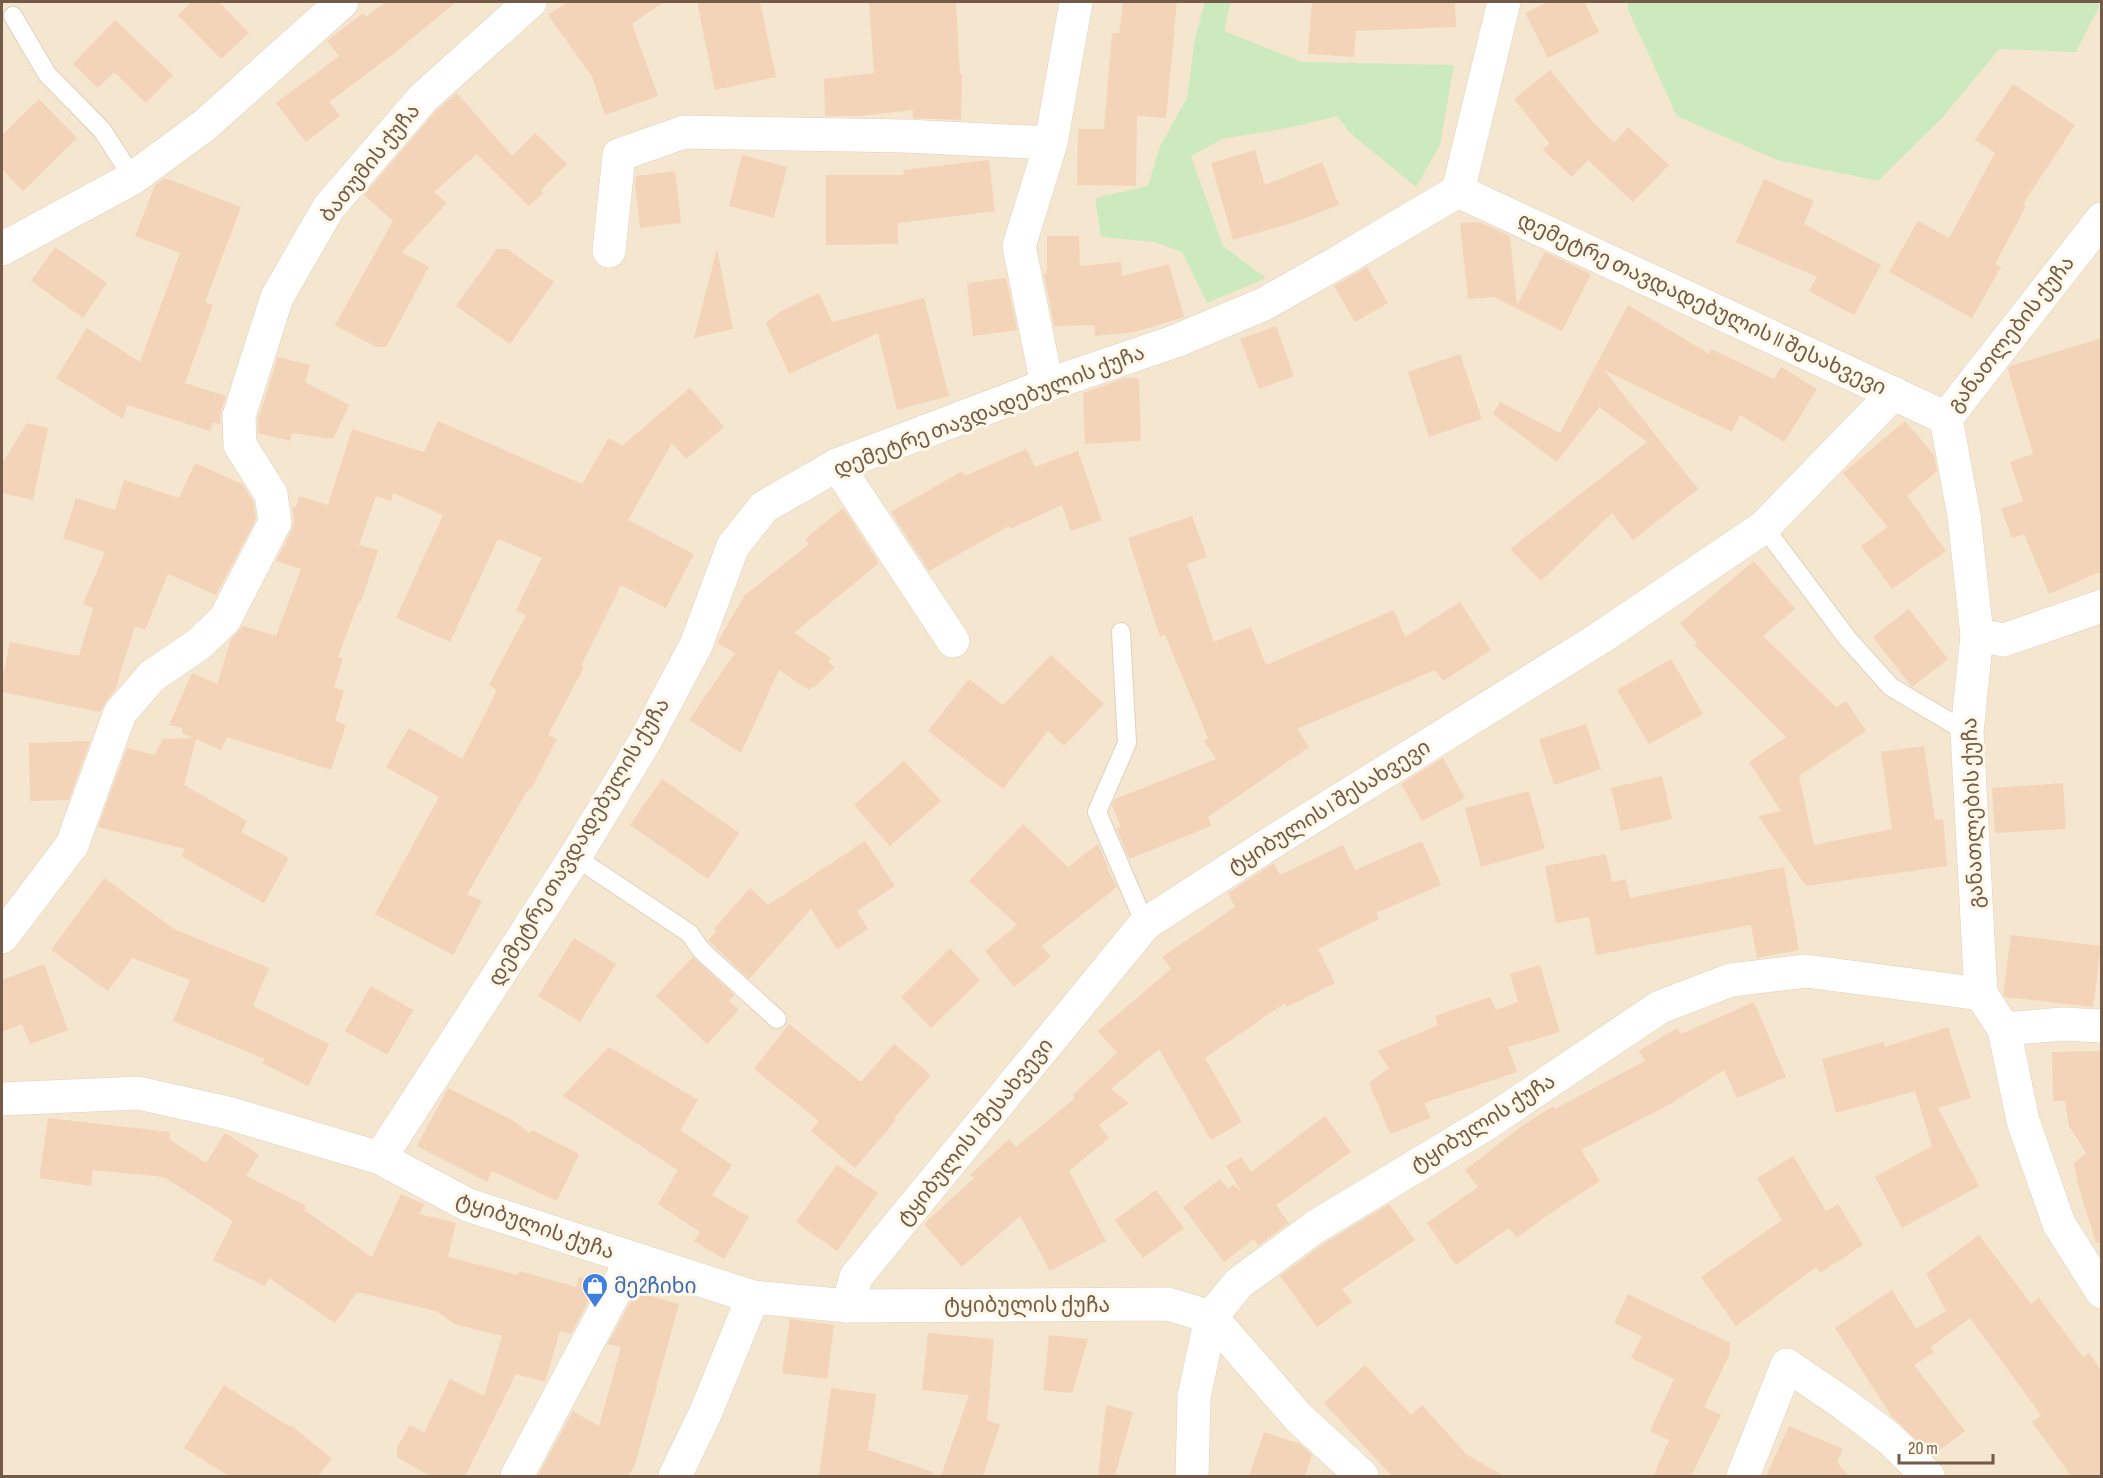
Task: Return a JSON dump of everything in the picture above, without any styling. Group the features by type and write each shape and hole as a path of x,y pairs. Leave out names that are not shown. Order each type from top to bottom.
{"street":[{"path":"2,249 133,178 205,125 342,2"},
{"name":"ბათუმის ქუჩა","path":"2,937 72,845 120,713 152,676 199,644 225,619 275,522 271,494 240,445 239,416 277,297 329,207 423,98 530,2"},
{"path":"1047,385 1019,246 1052,143 1076,2"},
{"path":"1458,191 1504,2"},
{"path":"609,251 619,155 684,132 905,136 1052,143"},
{"name":"დემეტრე თავდადებულის ქუჩა","path":"380,1158 575,856 644,743 696,645 733,546 764,507 837,465 1047,385 1176,341 1264,304 1458,191"},
{"name":"დემეტრე თავდადებულის II შესახვევი","path":"1458,191 1946,418"},
{"name":"განათლების ქუჩა","path":"1981,994 1967,732 1977,635 1964,516 1946,418 2102,219"},
{"name":"ტყიბულის I შესახვევი","path":"849,1306 856,1277 1145,924 1600,638 1764,527 1894,393"},
{"path":"837,465 953,641"},
{"path":"1977,635 2004,640 2102,606"},
{"name":"ტყიბულის ქუჩა","path":"2,1099 138,1093 228,1113 380,1158 468,1205 753,1297 849,1306 1168,1304 1211,1317 1239,1283 1315,1227 1489,1122 1660,1006 1731,980 1806,971 1981,994"},
{"path":"1981,994 2004,1029 2023,1121 2059,1224 2102,1292"},
{"path":"2004,1029 2063,1024 2102,1026"},
{"path":"517,1476 632,1259"},
{"path":"675,1476 705,1414 753,1297"},
{"path":"1192,1476 1194,1397 1211,1317"},
{"path":"1211,1317 1299,1418 1362,1476"},
{"path":"1743,1476 1787,1365 1889,1438 1928,1476"}],"lane":[{"path":"13,16 46,74 102,130 133,178"},
{"path":"1764,527 1847,638 1892,687 1967,732"},
{"path":"1121,632 1127,742 1097,812 1145,924"},
{"path":"575,856 689,933 702,951 777,1019"}],"shaded area":[{"path":"2,2 2101,2 2101,1476 2,1476"}],"green space":[{"path":"1205,2 1231,2 1224,31 1302,62 1454,65 1440,145 1416,187 1350,133 1337,116 1292,127 1222,139 1191,156 1223,246 1266,278 1207,303 1182,252 1154,242 1101,237 1095,198 1148,186 1160,146 1187,98 1195,38"},
{"path":"1628,2 2096,2 2100,5 2076,52 1999,49 1943,117 1878,181 1777,160 1677,116 1628,10"}],"building":[{"path":"192,2 219,2 249,33 221,59 178,15"},
{"path":"386,2 456,2 393,54 329,102 340,116 306,142 276,103 339,56 327,41 363,13 366,17"},
{"path":"568,2 664,2 632,24 658,96 605,115 592,76 548,15"},
{"path":"697,2 760,2 776,77 715,90"},
{"path":"869,2 956,2 960,74 962,74 961,120 913,118 913,110 860,116 825,116 824,79 874,73"},
{"path":"1123,2 1177,2 1166,118 1137,116 1136,186 1077,185 1078,129 1104,129 1112,33 1119,33"},
{"path":"1312,2 1455,2 1456,27 1356,31 1354,57 1308,54"},
{"path":"1548,2 1584,2 1599,32 1548,58 1525,13"},
{"path":"115,20 173,75 146,103 114,72 98,88 73,64"},
{"path":"1550,70 1590,119 1614,143 1628,127 1669,165 1633,202 1588,160 1572,177 1543,150 1549,143 1514,99"},
{"path":"2013,84 2075,125 2023,204 2026,206 1995,264 2001,267 1972,318 1889,272 1918,221 1949,238 1995,153 1975,140"},
{"path":"457,93 512,156 535,133 567,164 541,190 543,193 529,206 477,154 434,192 447,203 402,252 429,267 386,347 376,347 335,325 393,221 364,195 436,111"},
{"path":"39,99 77,138 23,191 2,169 2,135"},
{"path":"1255,150 1265,185 1322,162 1339,205 1295,222 1233,240 1211,163"},
{"path":"742,155 787,167 774,218 729,206"},
{"path":"989,160 995,211 898,223 898,244 826,245 826,175 904,175 903,170"},
{"path":"675,171 681,223 640,228 636,176"},
{"path":"165,178 241,207 205,302 213,305 185,383 226,396 220,424 213,422 210,431 127,405 123,419 56,378 87,328 140,362 180,253 135,236 155,185"},
{"path":"1764,179 1814,201 1804,224 1881,265 1854,315 1809,291 1817,277 1736,242"},
{"path":"1479,222 1510,236 1517,305 1545,252 1591,274 1562,331 1494,297 1468,299 1460,223"},
{"path":"1047,236 1079,236 1080,266 1121,262 1122,276 1169,264 1184,317 1135,332 1095,336 1094,325 1054,326 1044,274 1047,273"},
{"path":"55,247 107,283 83,318 31,281"},
{"path":"497,249 507,249 554,282 510,344 456,306"},
{"path":"717,249 733,329 694,338"},
{"path":"1367,267 1388,303 1355,322 1334,286"},
{"path":"1006,278 1017,330 973,336 967,283"},
{"path":"819,293 832,322 924,298 949,396 897,410 878,333 789,374 766,323 781,311"},
{"path":"1628,305 1709,354 1711,349 1774,379 1781,367 1817,389 1784,442 1740,415 1732,432 1604,370 1698,489 1633,540 1612,513 1541,581 1510,549 1647,442 1599,407 1557,462 1493,414 1500,402 1560,433"},
{"path":"1276,326 1294,376 1259,389 1240,339"},
{"path":"2102,338 2102,571 2049,594 2024,534 2012,538 2001,509 2023,501 2010,462 2033,454 2008,370 2010,366"},
{"path":"1460,354 1482,419 1429,437 1408,372"},
{"path":"278,357 310,365 305,382 349,405 333,439 292,433 290,441 258,433 258,419"},
{"path":"1125,378 1139,378 1141,441 1085,444 1083,393"},
{"path":"690,388 724,427 686,459 672,443 628,520 694,554 666,608 621,585 581,666 584,667 548,735 557,739 531,789 529,788 467,894 482,901 453,955 375,914 439,797 386,767 409,728 462,759 497,690 489,685 526,615 516,610 542,558 498,539 450,642 396,618 443,515 393,493 391,501 376,496 359,545 378,550 361,602 359,601 338,657 343,658 334,687 344,691 335,721 346,725 331,770 227,737 221,750 196,739 184,785 247,821 241,832 289,858 264,903 181,856 185,849 98,827 127,748 155,755 163,739 193,738 182,733 182,728 169,725 192,673 217,684 231,639 243,626 276,636 301,569 276,561 292,530 294,519 292,506 296,508 299,496 328,505 352,429 424,452 438,421 582,484 609,438 622,446"},
{"path":"1905,421 1934,455 1937,471 1907,496 1946,551 1892,589 1861,546 1888,527 1843,473"},
{"path":"27,423 48,428 33,500 2,493 2,464"},
{"path":"1026,449 1035,467 1078,451 1102,520 1071,531 1062,505 1010,529 1009,526 929,571 891,512 962,471 965,476"},
{"path":"195,463 242,484 253,501 256,519 216,595 168,574 145,630 135,626 115,690 100,712 2,692 10,642 79,656 93,608 83,604 105,552 63,538 76,498 115,510 124,480 179,498"},
{"path":"843,508 879,563 794,633 831,658 828,662 835,667 814,688 812,686 809,690 779,670 741,753 689,720 735,653 717,643 744,596 809,544 805,539"},
{"path":"1192,516 1207,557 1187,564 1214,642 1251,627 1266,665 1394,610 1405,637 1460,602 1491,650 1443,681 1435,670 1297,729 1309,747 1208,817 1211,826 1129,859 1117,829 1121,827 1112,806 1115,799 1216,759 1204,741 1208,738 1165,635 1160,637 1128,538"},
{"path":"1754,561 1795,609 1763,636 1836,707 1846,701 1866,731 1799,776 1814,845 1892,829 1881,752 1924,746 1935,820 1943,819 1947,866 1806,886 1758,816 1781,811 1749,762 1786,737 1694,645 1697,643 1680,623"},
{"path":"1909,609 1948,659 1912,687 1873,637"},
{"path":"1051,655 1104,704 1064,746 1048,731 1003,789 928,731 969,679 1003,705"},
{"path":"1671,659 1703,714 1649,744 1617,690"},
{"path":"1586,724 1601,769 1554,785 1539,739"},
{"path":"90,741 69,800 30,801 29,743"},
{"path":"1443,758 1465,798 1422,821 1401,784"},
{"path":"904,761 941,801 890,846 854,805"},
{"path":"1662,776 1672,819 1621,831 1611,788"},
{"path":"662,779 739,833 708,879 630,825"},
{"path":"2063,783 2066,829 1995,833 1992,788"},
{"path":"1529,791 1545,849 1481,867 1465,808"},
{"path":"1023,824 1068,867 1098,844 1117,887 1042,946 1051,957 1014,987 985,951 1017,925 969,881"},
{"path":"865,841 895,886 857,911 868,929 837,949 811,909 749,979 708,940 717,931 714,929 750,888 768,905"},
{"path":"1422,841 1441,885 1376,913 1379,919 1318,949 1335,983 1287,1007 1285,1003 1205,1058 1242,1122 1211,1140 1159,1049 1111,1089 1129,1103 1099,1125 1109,1138 1069,1171 1106,1241 1050,1271 1020,1216 962,1267 924,1224 974,1178 970,1175 1009,1139 1016,1147 1075,1098 1073,1095 1117,1053 1098,1031 1171,969 1162,957 1235,907 1228,893 1274,863 1280,875 1343,845 1355,870"},
{"path":"1606,854 1612,882 1626,879 1630,898 1784,867 1799,950 1757,958 1751,925 1596,955 1589,917 1556,923 1545,866"},
{"path":"104,878 174,929 269,968 253,1006 329,1044 308,1086 262,1063 265,1059 173,1021 190,980 132,958 108,991 51,950"},
{"path":"2011,935 2101,946 2093,1007 2005,997 2003,994"},
{"path":"574,938 616,964 580,1022 538,996"},
{"path":"950,948 980,980 931,1028 901,997"},
{"path":"693,957 734,995 729,1001 739,1010 707,1044 656,996"},
{"path":"44,964 68,1030 30,1044 22,1024 2,1032 2,980"},
{"path":"1540,965 1560,1032 1508,1047 1517,1072 1424,1103 1431,1118 1390,1134 1369,1083 1389,1068 1377,1051 1438,1025 1435,1016 1490,997 1496,1010 1518,1002 1510,974"},
{"path":"371,986 413,1010 387,1055 345,1031"},
{"path":"1754,1002 1786,1077 1737,1098 1724,1070 1672,1103 1581,1150 1600,1181 1517,1238 1509,1228 1456,1265 1427,1223 1478,1187 1465,1170 1522,1126 1553,1106 1555,1109 1645,1061 1639,1051 1677,1028 1681,1034"},
{"path":"789,1024 861,1082 894,1044 931,1075 855,1168 811,1131 819,1121 754,1069"},
{"path":"1948,1027 1971,1098 1938,1108 1979,1186 1902,1228 1875,1177 1932,1146 1915,1091 1836,1113 1822,1059 1884,1042 1885,1047"},
{"path":"609,1047 698,1100 680,1130 732,1165 712,1195 749,1217 724,1259 694,1241 700,1232 658,1204 678,1170 563,1096"},
{"path":"2102,1051 2102,1242 2096,1243 2078,1185 2074,1163 2086,1153 2069,1126 2065,1101 2053,1101 2052,1052"},
{"path":"448,1088 514,1121 529,1133 532,1130 579,1154 557,1201 492,1171 487,1182 417,1146"},
{"path":"1325,1116 1351,1152 1276,1205 1289,1223 1258,1246 1254,1239 1224,1262 1183,1207 1220,1179 1228,1189 1233,1185 1241,1191 1226,1166 1241,1157 1251,1172"},
{"path":"48,1118 170,1132 170,1140 206,1163 225,1133 259,1155 246,1176 306,1206 304,1210 372,1257 401,1194 424,1204 419,1214 456,1223 448,1257 518,1275 519,1271 576,1287 579,1277 598,1282 571,1334 560,1331 545,1382 516,1374 465,1476 430,1476 397,1457 397,1447 410,1425 424,1433 450,1379 484,1396 502,1336 454,1324 436,1311 357,1292 335,1323 269,1278 265,1286 213,1260 233,1221 164,1177 93,1170 91,1186 39,1178"},
{"path":"1793,1156 1826,1211 1838,1204 1863,1245 1820,1273 1816,1267 1736,1326 1701,1277 1782,1220 1757,1178"},
{"path":"837,1165 878,1193 837,1251 796,1222"},
{"path":"1156,1190 1184,1228 1143,1258 1115,1220"},
{"path":"1389,1204 1415,1240 1342,1289 1352,1302 1317,1327 1280,1276 1325,1243"},
{"path":"1979,1235 2031,1304 2039,1298 2083,1357 2089,1353 2102,1371 2102,1476 2071,1476 2032,1422 2041,1415 1970,1318 1931,1347 1934,1352 1914,1365 1965,1431 1933,1455 1892,1417 1835,1328 1892,1290 1916,1329 1946,1311 1926,1274"},
{"path":"636,1292 679,1304 635,1465 628,1476 538,1476 573,1411 599,1426 621,1347 608,1344"},
{"path":"1628,1294 1730,1343 1730,1353 1704,1407 1721,1415 1691,1476 1653,1476 1669,1440 1650,1431 1674,1379 1631,1358 1642,1336 1614,1323"},
{"path":"790,1319 834,1325 827,1379 782,1373"},
{"path":"928,1333 994,1339 987,1420 1000,1425 983,1476 941,1476 969,1395 922,1390"},
{"path":"1049,1335 1088,1339 1072,1393 1043,1390"},
{"path":"1365,1365 1411,1415 1422,1405 1466,1454 1504,1476 1392,1476 1324,1403"},
{"path":"224,1385 290,1427 291,1425 332,1459 318,1476 229,1476 184,1448"},
{"path":"831,1388 876,1394 868,1450 933,1472 932,1476 819,1476"},
{"path":"1106,1405 1133,1412 1115,1476 1098,1476"},
{"path":"1789,1426 1843,1449 1837,1462 1849,1476 1766,1476"},
{"path":"1264,1432 1300,1444 1312,1455 1305,1476 1249,1476"}],"place":[{"name":"მე2ჩიხი","path":"595,1309"}]}
